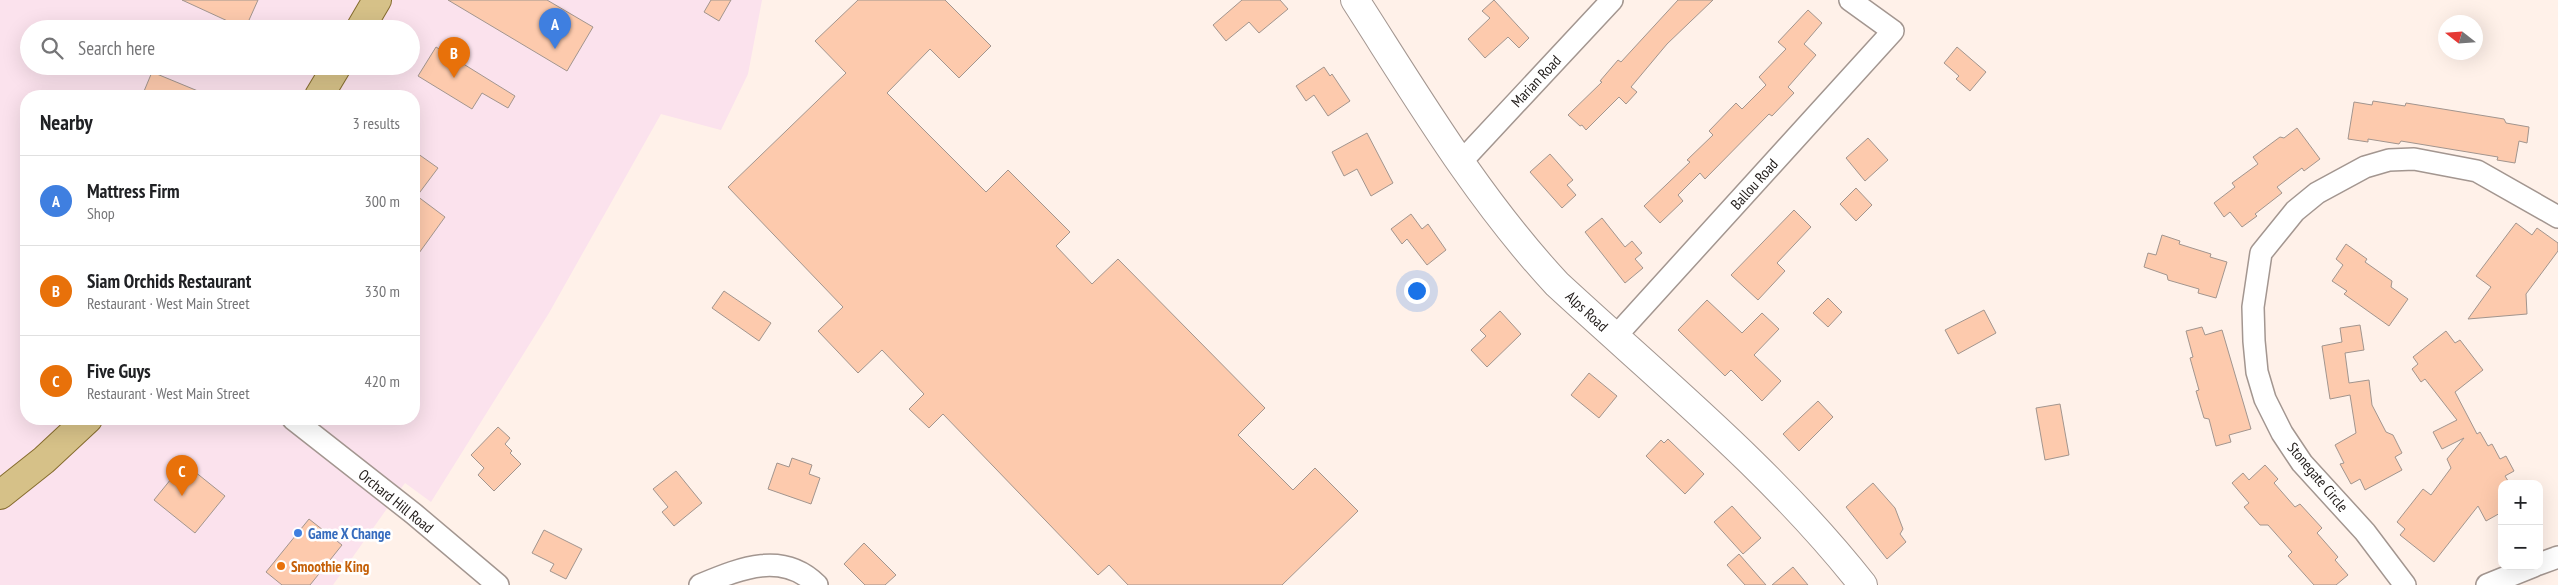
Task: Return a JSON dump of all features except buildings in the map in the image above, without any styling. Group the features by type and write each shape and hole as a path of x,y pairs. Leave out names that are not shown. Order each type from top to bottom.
{"main road":[{"path":"365,20 377,0"},
{"path":"323,90 332,75"},
{"path":"0,495 44,460 82,425"}],"street":[{"name":"Alps Road","path":"1355,0 1460,163 1528,252 1557,284 1757,468 1810,523 1863,585"},
{"name":"Marian Road","path":"1460,163 1612,0"},
{"name":"Ballou Road","path":"1615,337 1893,31 1850,0"},
{"name":"Stonegate Circle","path":"2405,585 2365,532 2302,463 2282,433 2265,399 2257,372 2253,307 2262,253 2295,211 2317,193 2364,166 2389,160 2414,159 2477,171 2558,217"},
{"name":"Orchard Hill Road","path":"301,425 414,514 498,585"},
{"path":"2543,563 2558,557"},
{"path":"700,585 756,566 778,564 798,571 816,585"},
{"path":"2487,585 2524,570"}],"shaded area":[{"path":"0,0 762,0 748,74 721,130 661,114 549,313 431,502 405,483 333,585 0,585"}],"place":[{"name":"Mattress Firm","path":"555,49"},
{"name":"Siam Orchids Restaurant","path":"454,78"},
{"name":"Five Guys","path":"182,496"},
{"name":"Game X Change","path":"298,533"},
{"name":"Smoothie King","path":"281,566"}]}
